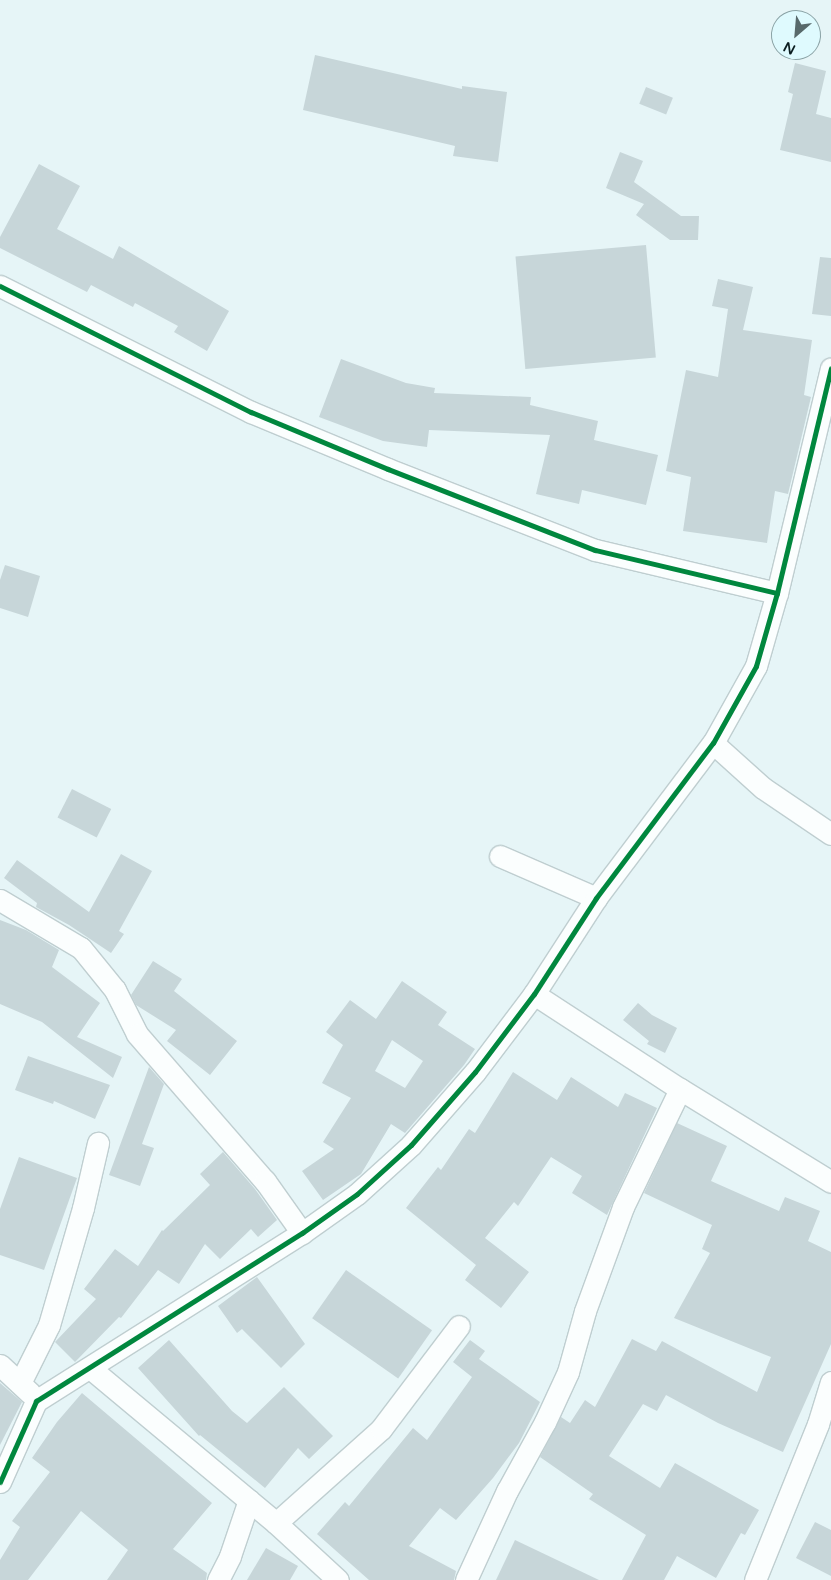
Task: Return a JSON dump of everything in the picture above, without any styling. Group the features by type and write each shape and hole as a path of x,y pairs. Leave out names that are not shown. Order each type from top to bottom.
{"street":[{"path":"0,286 213,391 251,412 388,469 595,550 777,593"},
{"path":"0,1482 36,1401 302,1232 357,1194 411,1144 475,1072 534,994 596,898 713,743 756,666 777,593 831,368"},
{"path":"713,743 763,788 831,834"},
{"path":"500,856 596,898"},
{"path":"0,900 81,948 115,990 137,1034 265,1181 302,1232"},
{"path":"534,994 680,1090 831,1182"},
{"path":"466,1580 507,1491 545,1422 568,1372 585,1311 623,1207 680,1090"},
{"path":"20,1383 49,1325 83,1208 98,1143"},
{"path":"276,1523 381,1429 459,1326"},
{"path":"0,1365 36,1401"},
{"path":"90,1368 276,1523 338,1580"},
{"path":"755,1580 818,1424 831,1382"},
{"path":"218,1580 230,1556 249,1500"}],"building":[{"path":"315,55 462,89 462,86 507,92 498,162 453,156 455,146 303,110"},
{"path":"795,63 826,71 816,114 831,118 831,162 780,150 793,94 788,92"},
{"path":"646,87 673,98 666,115 639,104"},
{"path":"620,152 643,161 634,182 681,216 699,216 698,240 670,240 636,215 644,204 606,188"},
{"path":"39,164 80,186 57,229 113,259 119,246 229,311 207,351 174,332 178,326 135,303 133,307 91,285 87,292 0,248 0,237"},
{"path":"646,245 656,358 525,369 515,256"},
{"path":"820,257 831,258 831,316 812,314"},
{"path":"718,279 753,287 743,330 812,340 804,395 811,397 788,494 775,491 767,543 683,531 691,477 666,471 686,370 718,377 728,309 712,306"},
{"path":"341,359 406,383 435,388 434,393 531,397 530,405 598,421 594,440 658,455 646,505 582,490 579,504 536,494 550,435 429,430 427,447 383,441 319,417"},
{"path":"5,565 40,576 28,617 0,608 0,580"},
{"path":"72,789 111,809 97,837 57,818"},
{"path":"121,854 152,871 119,931 124,934 111,953 69,925 36,907 37,903 4,878 17,860 89,912"},
{"path":"0,920 26,930 59,950 52,967 100,1003 77,1037 122,1057 113,1078 42,1022 0,1004"},
{"path":"153,961 182,979 174,991 237,1041 210,1075 167,1041 176,1030 136,1005 131,995"},
{"path":"402,981 447,1012 438,1025 475,1049 464,1065 405,1133 391,1124 361,1174 323,1200 302,1171 334,1149 323,1142 351,1098 322,1083 343,1045 326,1032 350,1000 376,1019","holes":["392,1040 423,1061 405,1088 375,1071"]},
{"path":"638,1003 652,1015 677,1028 665,1053 647,1044 649,1041 623,1020"},
{"path":"28,1056 110,1085 95,1119 54,1101 53,1104 15,1090"},
{"path":"149,1067 164,1084 142,1144 154,1148 140,1186 109,1175"},
{"path":"513,1072 557,1100 571,1077 618,1107 625,1093 657,1108 607,1215 572,1193 582,1176 551,1157 518,1206 514,1202 485,1238 529,1272 501,1308 465,1280 476,1265 406,1208 438,1167 441,1170 469,1129 475,1133"},
{"path":"677,1123 727,1146 711,1181 779,1211 785,1197 820,1211 808,1241 831,1252 831,1344 783,1452 718,1423 666,1395 657,1411 643,1404 609,1456 660,1488 675,1463 759,1510 745,1535 741,1533 716,1578 677,1556 664,1580 622,1580 646,1535 589,1499 593,1494 540,1457 561,1417 570,1423 585,1400 595,1407 632,1339 656,1351 662,1341 757,1392 771,1357 674,1318 710,1253 702,1249 712,1225 644,1193"},
{"path":"223,1152 255,1189 277,1220 258,1237 251,1229 220,1259 205,1244 179,1284 158,1270 121,1318 119,1317 75,1362 55,1342 96,1299 84,1289 115,1249 138,1266 162,1230 210,1185 200,1174"},
{"path":"19,1157 77,1178 44,1270 0,1255 0,1209"},
{"path":"346,1270 432,1330 398,1379 312,1318"},
{"path":"257,1277 305,1344 281,1368 242,1329 237,1333 218,1306"},
{"path":"169,1340 232,1411 247,1423 284,1387 333,1436 309,1459 298,1448 265,1488 199,1436 138,1368"},
{"path":"470,1340 485,1351 479,1359 540,1402 519,1443 493,1478 456,1520 440,1508 409,1546 456,1571 454,1580 369,1580 317,1534 345,1502 349,1506 413,1428 427,1440 472,1377 453,1362"},
{"path":"0,1383 22,1402 0,1445"},
{"path":"82,1393 212,1503 173,1549 207,1573 206,1580 107,1580 128,1550 81,1511 28,1580 0,1580 0,1560 20,1527 12,1521 50,1472 32,1458 57,1422"},
{"path":"815,1522 831,1530 831,1576 796,1558"},
{"path":"515,1540 599,1580 496,1580"},
{"path":"266,1548 298,1566 290,1580 247,1580"}],"cycle path":[{"path":"0,286 251,412 388,469 595,550 777,593"},
{"path":"0,1482 36,1401 302,1233 357,1194 411,1145 475,1072 534,994 596,898 713,743 756,666 777,593 831,368"}]}
